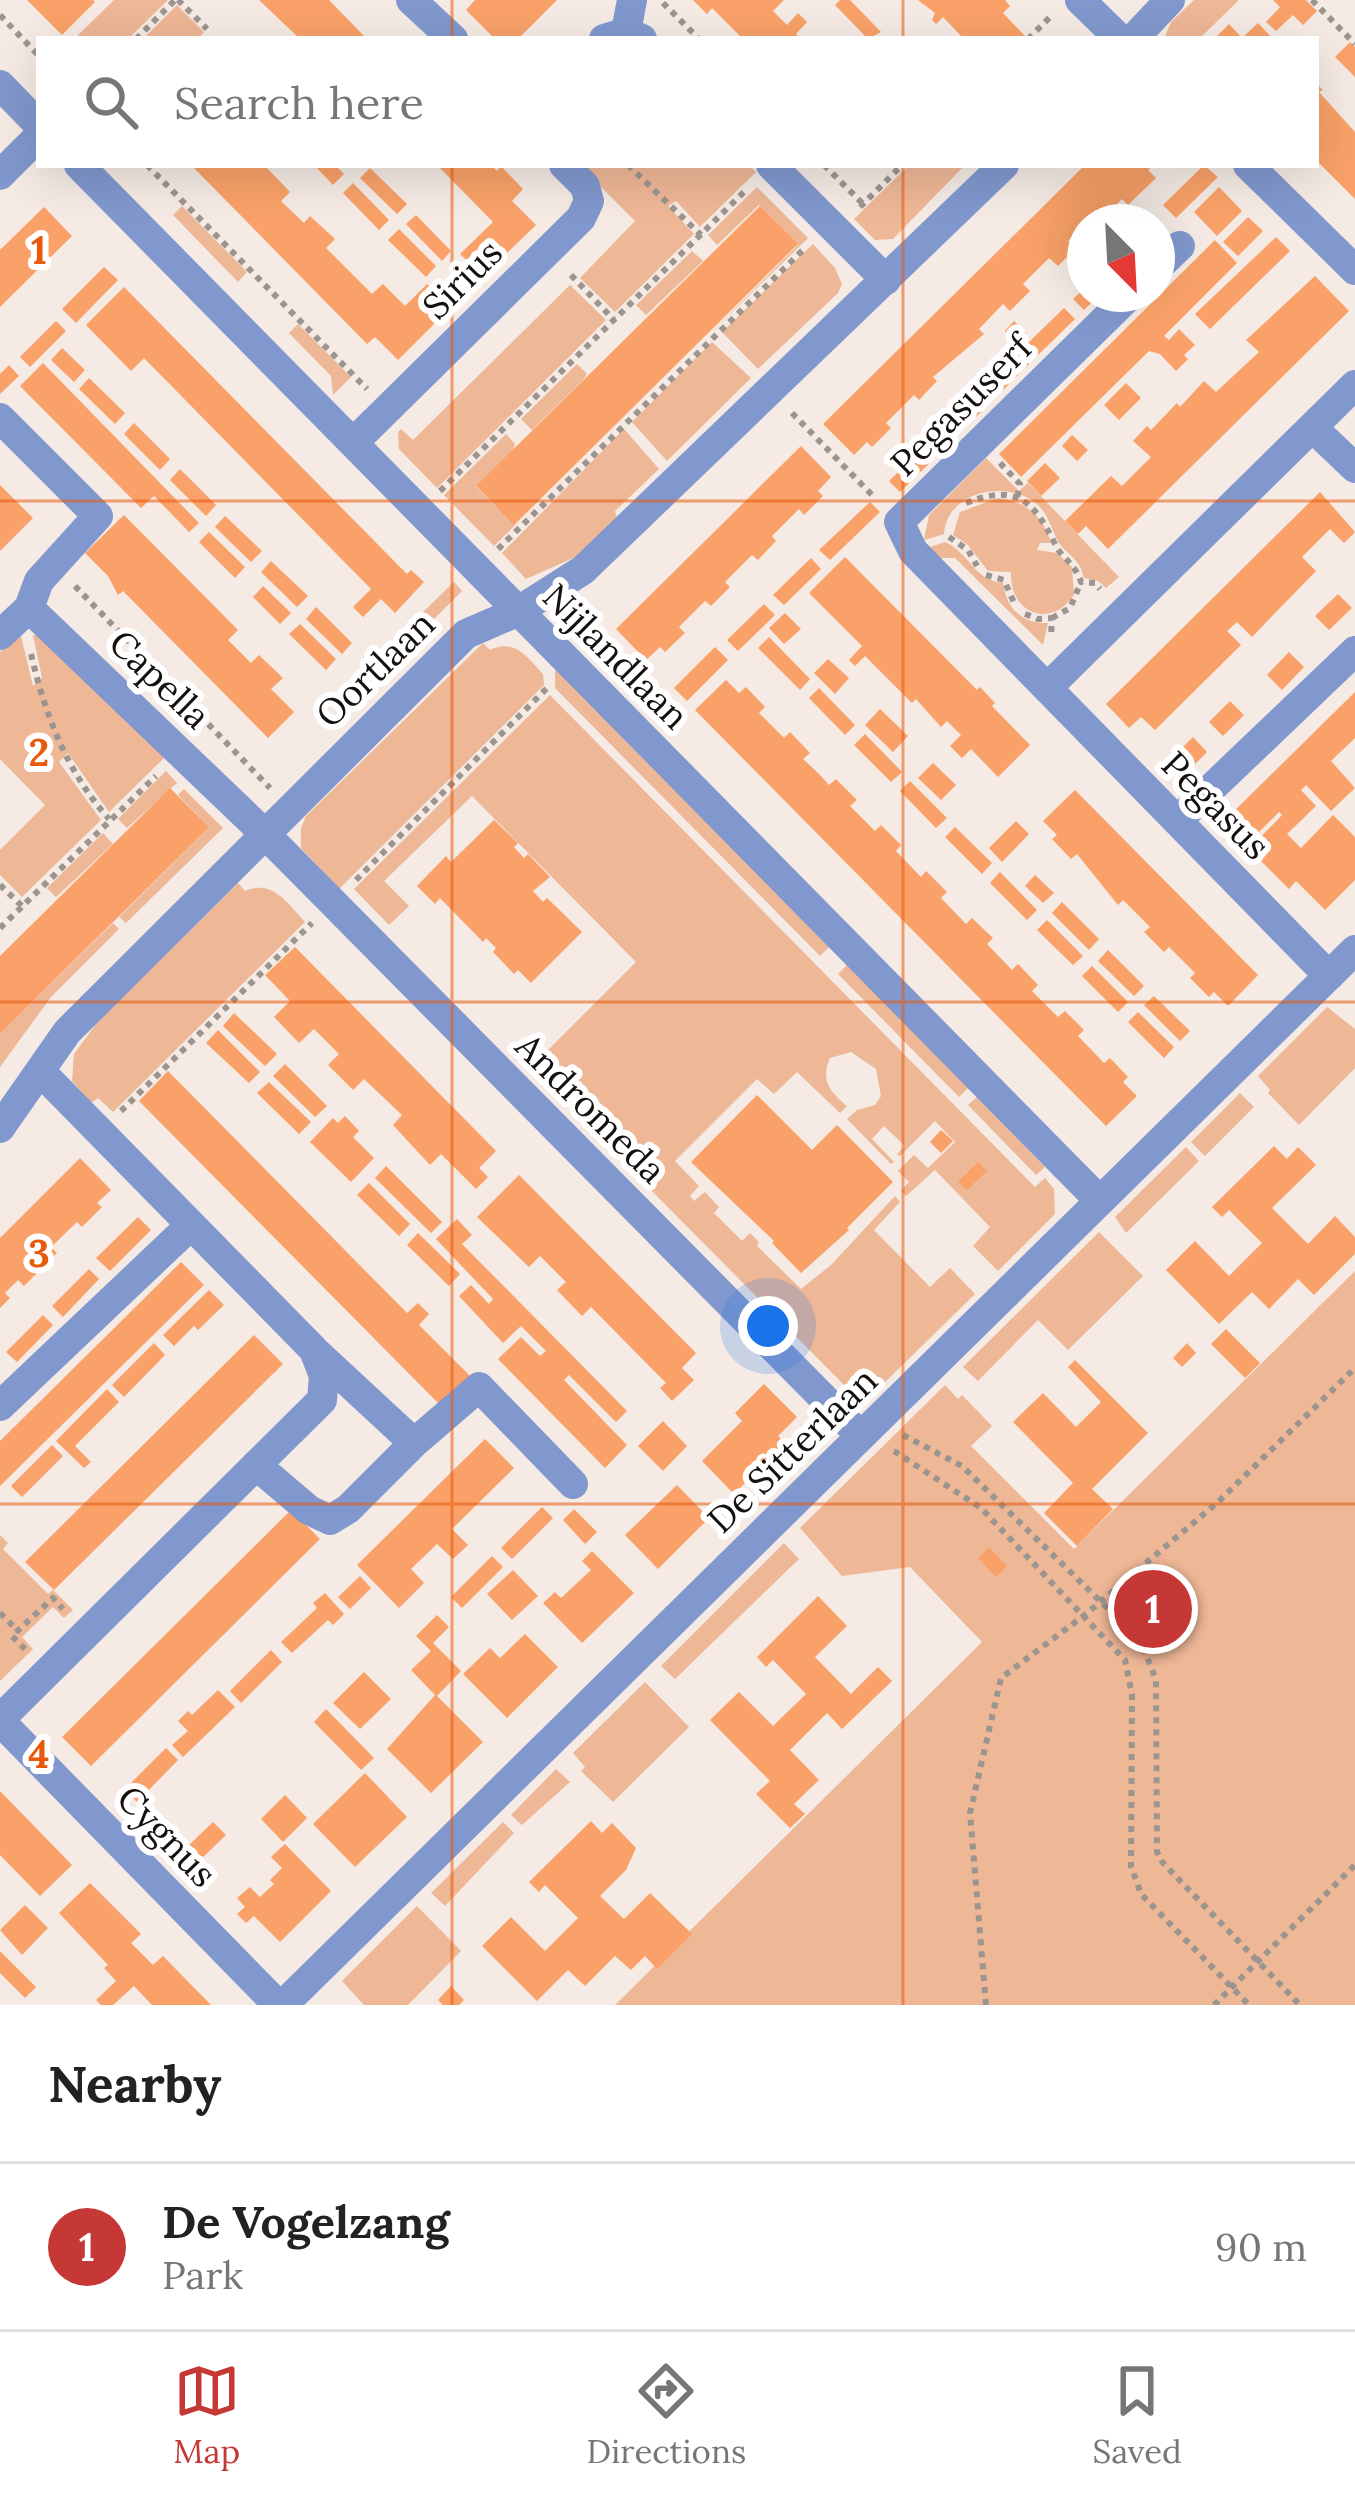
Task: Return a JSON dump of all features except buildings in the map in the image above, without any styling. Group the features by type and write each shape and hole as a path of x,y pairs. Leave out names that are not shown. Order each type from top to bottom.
{"street":[{"path":"411,0 450,36"},
{"path":"624,36 632,0"},
{"path":"1135,36 1171,0"},
{"path":"1067,6 1115,36"},
{"path":"0,85 36,122"},
{"path":"0,175 36,139"},
{"name":"Nijlandlaan","path":"82,168 1100,1201"},
{"name":"Sirius","path":"355,441 581,218 589,201 585,186 567,168"},
{"path":"774,168 886,280"},
{"name":"Oortlaan","path":"0,1128 68,1032 466,634 517,612 583,570 1001,168"},
{"path":"1251,168 1355,270"},
{"path":"1175,251 1180,246"},
{"name":"Pegasuserf","path":"898,522 1112,312"},
{"path":"1047,688 1355,385"},
{"path":"0,418 98,516 39,581 17,620"},
{"path":"1312,428 1355,468"},
{"name":"Pegasus","path":"898,522 913,551 1330,976"},
{"name":"Capella","path":"17,620 180,753 265,834"},
{"path":"1177,820 1355,651"},
{"name":"Andromeda","path":"265,834 870,1428"},
{"name":"De Sitterlaan","path":"281,2005 1355,950"},
{"path":"40,1071 314,1350 414,1443"},
{"path":"0,1406 191,1225"},
{"name":"Cygnus","path":"281,2005 0,1720 322,1400 324,1376 314,1350"},
{"path":"256,1465 309,1510 330,1520 348,1509 479,1387 573,1484"}],"path":[{"path":"139,36 177,0 207,29"},
{"path":"660,0 696,36"},
{"path":"1312,0 1355,44"},
{"path":"1032,36 1067,6"},
{"path":"0,16 36,53"},
{"path":"150,168 387,409"},
{"path":"631,168 701,235"},
{"path":"421,511 768,168"},
{"path":"827,168 863,204"},
{"path":"477,570 899,168"},
{"path":"546,250 614,320"},
{"path":"770,390 898,522"},
{"path":"957,510 968,502 998,495 1032,506 1051,530 1056,547 1073,560 1081,582 1070,608 1052,618"},
{"path":"949,536 950,523"},
{"path":"54,565 290,808"},
{"path":"1081,582 1095,583 1124,613"},
{"path":"17,620 59,746 78,780 110,820"},
{"path":"0,928 180,753"},
{"path":"0,885 22,906"},
{"path":"986,2005 970,1813 1001,1678 1218,1502 1355,1368"},
{"path":"870,1428 962,1466 1136,1634 1156,1680 1156,1852 1300,2005"},
{"path":"870,1428 981,1508 1125,1660 1132,1695 1131,1866 1141,1894 1249,2005"},
{"path":"0,1613 18,1631"},
{"path":"1214,2005 1355,1865"}],"shaded area":[{"path":"114,0 168,0 131,36 77,36"},
{"path":"1194,0 1239,0 1202,36 1165,36 1171,22"},
{"path":"177,5 204,32 201,36 146,36"},
{"path":"582,168 752,168 756,172 700,227 676,201 668,206 694,234 615,312 580,278 635,221"},
{"path":"906,168 962,168 893,239 875,240 854,219"},
{"path":"757,187 808,238 710,334 798,245 759,205 717,245 708,235"},
{"path":"182,206 247,272 238,282 173,215"},
{"path":"813,244 835,268 842,284 758,369 722,332"},
{"path":"692,251 703,261 646,315 636,305"},
{"path":"570,285 606,320 437,488 399,449 398,432 401,429 413,440"},
{"path":"298,324 351,377 333,395 331,376 289,333"},
{"path":"702,340 494,546 444,495 506,434 515,444 513,450 476,487 515,525"},
{"path":"712,342 751,378 667,461 632,422"},
{"path":"577,364 587,374 583,380 532,430 521,419"},
{"path":"624,429 659,469 615,511 619,524 589,551 526,579 502,553"},
{"path":"986,458 1019,491 1028,483 1119,577 1106,588 1084,578 1039,506 1006,491 965,500 947,520 944,534 924,540 929,515"},
{"path":"998,498 1032,512 1051,543 1040,543 1037,550 1057,553 1072,567 1074,595 1054,612 1043,614 1024,607 1012,586 1011,572 988,571 968,545 953,535 960,512"},
{"path":"945,542 985,577 1003,583 1017,613 1048,623 1043,645 955,558 935,558 927,548"},
{"path":"454,582 462,591 369,684 359,674"},
{"path":"33,635 43,637 165,757 109,812 68,753 59,762 101,820 22,897 0,875 0,850 45,805 0,759 0,652 21,636 33,686 42,678"},
{"path":"483,643 490,650 507,646 520,651 543,674 544,685 339,889 301,848 306,816"},
{"path":"555,669 829,947 820,956 555,688"},
{"path":"550,695 1035,1187 1045,1178 1054,1189 1055,1214 998,1271 973,1246 990,1227 935,1170 906,1196 901,1191 909,1182 898,1171 914,1155 928,1168 955,1142 935,1121 900,1156 905,1146 884,1126 872,1139 894,1162 891,1164 847,1119 875,1105 881,1096 876,1069 851,1052 830,1058 827,1066 828,1085 847,1106 840,1113 797,1072 774,1094 757,1079 675,1161 699,1186 690,1196 694,1201 705,1192 719,1207 714,1213 742,1241 750,1233 801,1289 831,1265 895,1196 900,1202 874,1230 930,1287 950,1268 975,1294 879,1388 849,1390 530,1068 636,962 472,796 384,881 409,906 389,925 354,889"},
{"path":"166,771 177,783 127,828 118,819"},
{"path":"184,789 223,828 126,923 119,917 209,827 178,795"},
{"path":"103,833 113,844 56,897 47,888"},
{"path":"238,883 245,891 272,891 305,922 113,1112 98,1098 91,1103 72,1081 74,1054 99,1020"},
{"path":"113,923 119,929 51,997 0,1067 0,1034"},
{"path":"847,965 968,1088 959,1097 838,974"},
{"path":"1327,1007 1355,1029 1355,1068 1299,1125 1258,1076"},
{"path":"1240,1093 1254,1107 1205,1156 1191,1142"},
{"path":"977,1097 1045,1167 1036,1175 968,1105"},
{"path":"1186,1147 1199,1161 1126,1233 1115,1217"},
{"path":"1099,1232 1143,1276 1068,1350 1038,1320 978,1381 963,1367"},
{"path":"1355,1271 1355,2005 615,2005 982,1642 910,1567 842,1576 800,1528 945,1385 958,1399 962,1395 992,1426 971,1446 1074,1549"},
{"path":"0,1535 8,1543 3,1549 48,1594 53,1590 73,1610 64,1618 53,1607 22,1637 33,1649 0,1681"},
{"path":"784,1543 799,1559 675,1679 661,1666"},
{"path":"645,1682 689,1727 613,1802 581,1771 585,1767 573,1753"},
{"path":"556,1769 570,1782 522,1825 511,1815"},
{"path":"503,1822 514,1833 445,1906 431,1893"},
{"path":"417,1906 461,1951 408,2005 364,2005 342,1981"}],"place":[{"name":"De Vogelzang","path":"1153,1609"}]}
